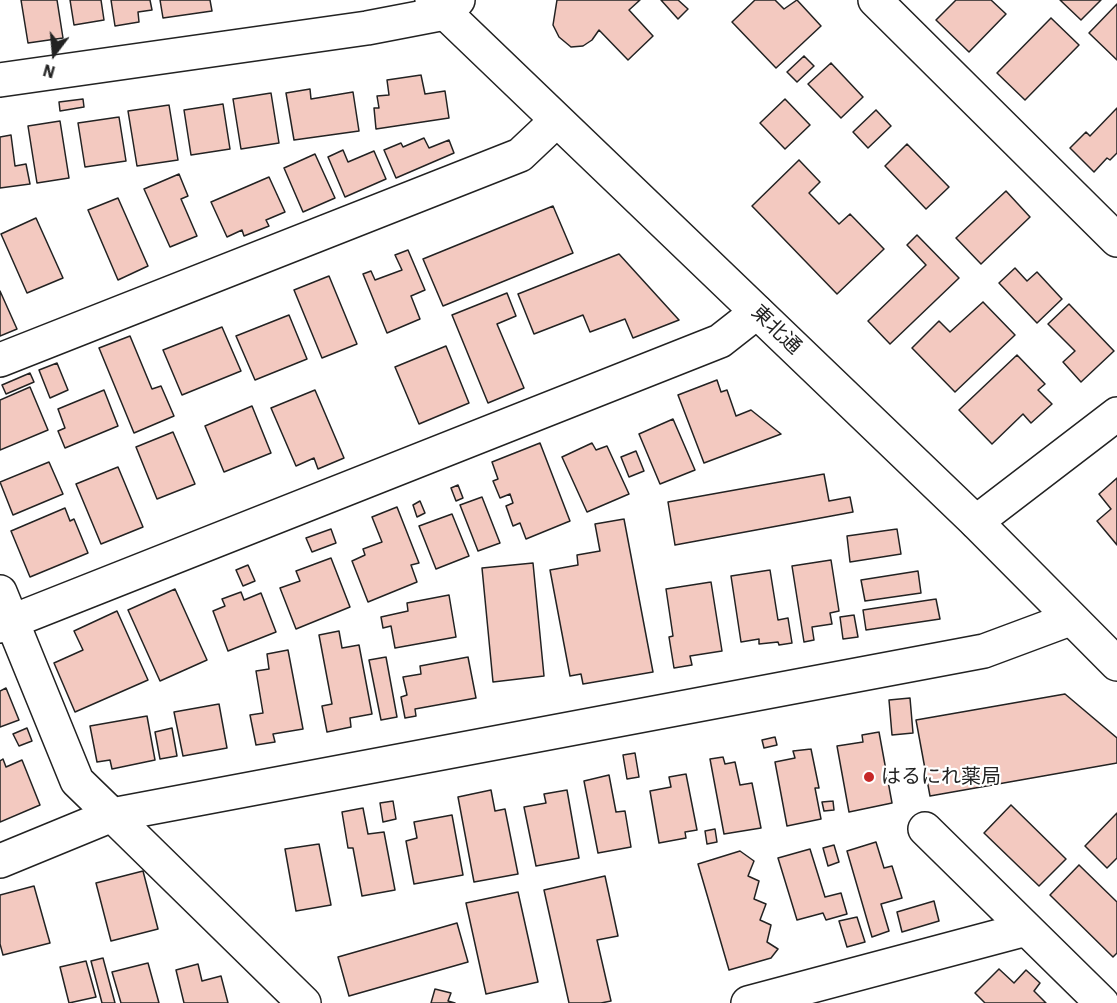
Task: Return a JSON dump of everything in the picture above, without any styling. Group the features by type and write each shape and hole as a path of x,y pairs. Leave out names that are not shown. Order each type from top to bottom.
{"street":[{"path":"875,0 1117,240"},
{"path":"0,80 355,30 445,4"},
{"name":"東北通","path":"445,4 556,121 976,522 1117,664"},
{"path":"0,360 520,155 556,121"},
{"path":"304,1003 77,781 4,613 720,341 757,312"},
{"path":"976,522 1117,414"},
{"path":"0,861 112,815 984,651 1071,619"},
{"path":"924,829 1102,1003"},
{"path":"748,1003 1026,929"}],"building":[{"path":"21,0 57,0 63,38 28,43"},
{"path":"70,0 101,0 104,20 74,25"},
{"path":"111,0 150,0 152,10 138,12 139,22 115,26"},
{"path":"160,0 210,0 212,11 163,18"},
{"path":"557,0 640,0 629,10 653,36 628,60 599,30 592,40 583,46 571,47 559,37 553,25"},
{"path":"661,0 678,0 688,9 678,19"},
{"path":"755,0 775,0 784,9 797,0 821,26 776,68 732,22"},
{"path":"956,0 991,0 1006,14 969,52 936,20"},
{"path":"1060,0 1101,0 1081,20"},
{"path":"1117,4 1117,60 1089,33"},
{"path":"1051,18 1079,45 1025,100 997,73"},
{"path":"804,56 814,66 797,82 787,72"},
{"path":"831,63 863,97 841,118 808,84"},
{"path":"421,75 425,94 445,91 449,118 376,129 374,108 379,108 377,96 389,95 387,80"},
{"path":"310,89 311,99 353,92 359,131 294,140 286,93"},
{"path":"271,93 279,143 241,149 233,99"},
{"path":"83,99 84,107 60,111 59,102"},
{"path":"785,99 810,125 785,149 760,123"},
{"path":"223,104 230,149 191,155 184,110"},
{"path":"169,105 178,160 137,166 128,111"},
{"path":"1117,108 1117,153 1110,160 1107,158 1094,172 1070,148 1086,132 1090,136"},
{"path":"876,110 891,126 868,148 853,132"},
{"path":"119,117 126,161 85,167 78,123"},
{"path":"60,121 69,178 37,183 28,126"},
{"path":"11,135 15,166 26,164 30,184 0,188 0,137"},
{"path":"424,138 429,148 449,140 454,153 396,178 384,150 401,143 403,147"},
{"path":"907,144 949,187 926,209 885,166"},
{"path":"343,150 348,162 374,151 386,179 345,197 328,157"},
{"path":"315,154 335,198 303,212 284,168"},
{"path":"799,160 820,182 809,193 839,224 850,214 884,249 837,294 752,206"},
{"path":"179,174 188,196 181,199 197,236 170,247 144,189"},
{"path":"269,177 285,212 266,220 269,226 244,236 242,230 227,237 211,202"},
{"path":"1006,191 1030,217 981,264 956,238"},
{"path":"118,198 148,266 118,280 88,210"},
{"path":"553,206 573,253 443,306 423,259"},
{"path":"36,218 63,278 27,293 1,234"},
{"path":"917,235 959,278 890,344 868,321 926,265 907,245"},
{"path":"408,250 425,290 411,296 420,319 387,333 363,274 371,271 375,280 402,270 395,255"},
{"path":"619,254 679,320 633,338 625,319 590,332 583,315 534,334 518,294"},
{"path":"1015,268 1027,281 1037,272 1062,299 1037,323 999,283"},
{"path":"329,276 357,344 322,358 294,290"},
{"path":"0,291 17,329 0,336"},
{"path":"507,293 516,316 497,324 524,388 488,403 452,315"},
{"path":"983,302 1015,335 955,392 912,348 939,321 950,332"},
{"path":"1069,304 1114,351 1081,382 1063,362 1075,351 1048,324"},
{"path":"289,315 307,359 255,380 236,336"},
{"path":"222,327 241,371 182,395 163,350"},
{"path":"130,336 152,389 161,386 174,416 134,433 99,348"},
{"path":"446,346 469,403 419,424 395,367"},
{"path":"1017,355 1045,384 1038,390 1052,404 1031,423 1023,414 992,444 959,410"},
{"path":"57,363 68,390 50,398 39,370"},
{"path":"30,373 34,382 6,394 2,385"},
{"path":"717,380 721,392 727,390 736,416 751,410 781,434 704,463 678,395"},
{"path":"30,387 48,430 0,450 0,400"},
{"path":"104,390 118,426 65,448 58,431 65,428 58,409"},
{"path":"315,390 344,458 318,469 314,458 296,466 271,408"},
{"path":"252,406 271,453 224,472 205,426"},
{"path":"673,419 695,470 660,484 639,434"},
{"path":"173,432 195,484 157,499 136,447"},
{"path":"540,443 570,521 526,539 520,523 513,526 506,506 513,503 510,494 500,498 493,481 498,479 492,462"},
{"path":"592,443 596,450 607,446 629,494 587,512 562,457"},
{"path":"636,451 644,471 629,477 621,457"},
{"path":"49,462 63,494 13,515 0,482"},
{"path":"118,467 143,527 101,544 76,484"},
{"path":"824,474 829,501 850,497 853,512 675,545 668,502"},
{"path":"1117,478 1117,545 1097,521 1111,509 1099,494"},
{"path":"458,485 463,498 456,501 451,488"},
{"path":"482,497 500,543 478,551 460,505"},
{"path":"420,501 425,513 417,517 413,505"},
{"path":"397,507 419,563 411,565 417,582 368,602 352,561 365,555 363,549 382,542 372,517"},
{"path":"65,508 70,521 74,519 88,553 30,577 11,531"},
{"path":"452,514 469,556 436,569 419,526"},
{"path":"624,519 653,672 583,684 581,674 570,676 550,570 578,565 577,555 600,551 595,524"},
{"path":"331,529 336,543 312,552 306,538"},
{"path":"897,529 901,554 850,562 847,536"},
{"path":"331,558 350,607 296,629 280,588 300,581 296,571"},
{"path":"831,560 839,611 830,613 832,624 812,627 814,640 804,642 792,566"},
{"path":"533,563 544,676 493,682 482,568"},
{"path":"248,565 255,581 243,586 236,570"},
{"path":"770,570 778,620 788,618 792,643 759,644 759,639 741,642 731,576"},
{"path":"918,571 921,593 865,601 861,580"},
{"path":"711,582 722,651 690,656 692,665 674,668 669,637 673,636 666,589"},
{"path":"175,589 207,660 160,681 128,610"},
{"path":"241,592 244,600 261,593 276,632 228,651 213,611 225,606 222,599"},
{"path":"449,595 456,637 395,648 391,626 383,628 381,617 408,611 407,603"},
{"path":"936,599 940,619 866,630 863,610"},
{"path":"117,611 148,680 75,712 54,663 83,650 74,631"},
{"path":"854,615 858,637 843,639 840,617"},
{"path":"339,631 342,648 359,645 372,714 350,718 351,727 327,732 322,706 332,704 319,635"},
{"path":"288,650 303,729 273,734 275,742 256,745 250,715 263,713 256,671 269,669 267,654"},
{"path":"386,657 397,717 381,720 369,660"},
{"path":"468,657 476,698 415,709 416,716 405,718 401,697 407,695 403,677 421,674 420,666"},
{"path":"6,688 19,720 0,727 0,691"},
{"path":"1065,694 1117,738 1117,763 930,796 916,720"},
{"path":"910,698 913,733 892,735 889,700"},
{"path":"219,704 227,748 183,756 174,712"},
{"path":"147,716 155,760 112,769 110,760 97,762 90,726"},
{"path":"27,728 32,741 19,746 13,734"},
{"path":"172,728 177,756 160,759 155,732"},
{"path":"879,732 892,803 849,812 837,746 863,742 862,735"},
{"path":"775,737 777,745 764,748 762,740"},
{"path":"811,749 819,788 815,788 821,819 787,826 775,762 795,758 793,751"},
{"path":"635,753 639,777 627,779 623,755"},
{"path":"723,757 725,764 735,762 740,785 752,783 761,828 724,834 710,759"},
{"path":"3,759 6,767 22,760 40,805 0,822 0,761"},
{"path":"686,774 697,830 685,832 686,838 659,843 650,791 671,787 669,777"},
{"path":"609,775 616,812 625,811 631,847 598,853 584,781"},
{"path":"491,790 495,811 505,809 518,874 474,882 458,797"},
{"path":"567,790 579,858 536,866 524,807 546,803 544,794"},
{"path":"393,801 396,819 383,822 380,803"},
{"path":"833,801 834,810 824,811 822,802"},
{"path":"1011,805 1066,859 1039,886 984,833"},
{"path":"363,808 368,834 384,832 395,890 362,896 353,848 348,848 342,812"},
{"path":"1117,813 1117,858 1107,868 1085,846"},
{"path":"452,815 463,875 414,884 406,841 417,838 414,822"},
{"path":"715,829 717,842 707,844 705,831"},
{"path":"876,842 884,868 892,866 902,898 881,904 889,931 872,937 847,851"},
{"path":"319,844 331,905 296,911 285,849"},
{"path":"834,845 839,862 828,866 823,848"},
{"path":"810,849 825,897 841,893 847,914 826,920 823,913 797,920 778,858"},
{"path":"740,851 754,861 748,876 759,881 754,899 766,904 760,920 771,925 767,942 778,949 771,958 729,970 698,864"},
{"path":"1079,865 1117,902 1117,953 1113,957 1050,895"},
{"path":"143,871 158,929 111,941 96,883"},
{"path":"605,876 618,936 597,940 611,1001 569,1003 544,890"},
{"path":"34,886 50,943 3,955 0,944 0,895"},
{"path":"518,892 538,982 486,994 466,903"},
{"path":"934,901 939,921 902,932 897,912"},
{"path":"857,917 865,942 847,947 839,921"},
{"path":"457,923 468,962 349,996 338,957"},
{"path":"103,958 115,1003 102,1003 91,961"},
{"path":"86,961 96,997 69,1003 60,967"},
{"path":"148,963 159,1003 121,1003 112,972"},
{"path":"198,964 202,981 221,976 228,1003 184,1003 176,970"},
{"path":"999,969 1014,983 1026,970 1040,983 1034,991 1046,1003 985,1003 975,993"},
{"path":"435,989 451,993 448,1001 455,1003 431,1003"}],"place":[{"name":"はるにれ薬局","path":"869,777"}]}
